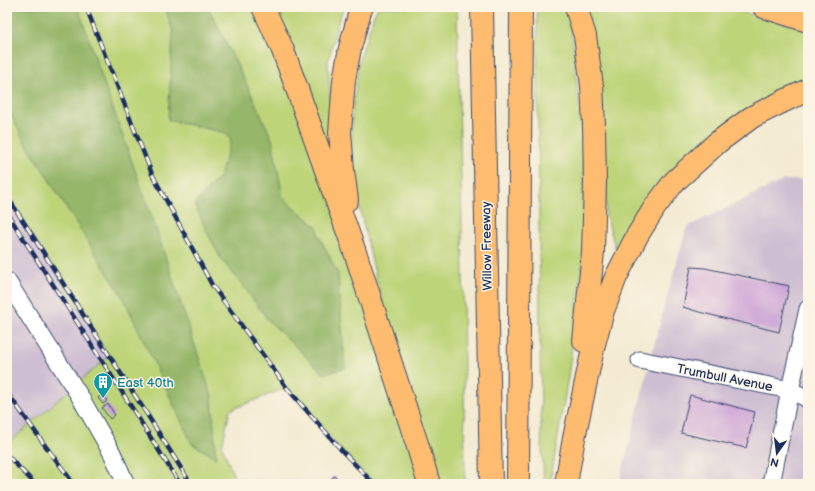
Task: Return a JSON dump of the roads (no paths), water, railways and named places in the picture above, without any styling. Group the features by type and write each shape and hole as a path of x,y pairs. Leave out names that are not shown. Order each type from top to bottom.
{"highway":[{"path":"262,7 282,48 357,258 429,484"},
{"path":"357,258 342,170 340,132 344,80 350,48 362,7"},
{"name":"Willow Freeway","path":"482,7 491,484"},
{"path":"518,484 522,7"},
{"path":"574,438 594,252 595,182 592,86 584,36 576,7"},
{"path":"764,7 808,21"},
{"path":"566,484 594,344 603,311 616,277 637,236 655,207 674,182 718,142 752,117 808,90"}],"street":[{"path":"7,282 79,395 112,453 126,484"},
{"path":"771,484 808,309"},
{"name":"Trumbull Avenue","path":"640,360 790,390 808,399"}],"railway":[{"path":"86,7 152,174 212,285 287,388 344,453 374,484"},
{"path":"7,196 191,484"},
{"path":"7,213 180,484"},
{"path":"7,392 74,484"},
{"path":"7,455 35,484"}],"place":[{"name":"East 40th","path":"103,399"}]}
